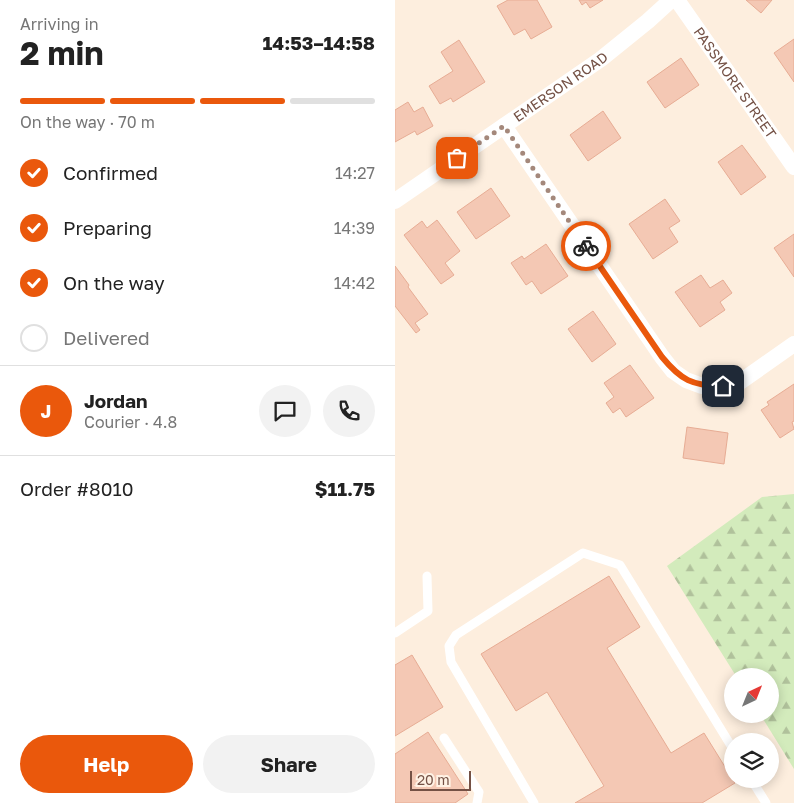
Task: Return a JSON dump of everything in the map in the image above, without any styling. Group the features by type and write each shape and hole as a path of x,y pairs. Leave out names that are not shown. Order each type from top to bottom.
{"street":[{"name":"EMERSON ROAD","path":"395,201 601,59 671,0"},
{"name":"PASSMORE STREET","path":"677,0 794,166"},
{"path":"504,126 673,371 686,380 702,386 723,386 740,382 794,344"}],"lane":[{"path":"534,803 451,662 449,646 457,635 583,552 620,565 724,734"},
{"path":"395,633 428,611 427,576"},
{"path":"444,738 479,792 477,803"},
{"path":"756,788 765,803"}],"green space":[{"path":"794,494 794,769 779,745 779,733 772,733 766,723 779,723 779,668 731,668 667,566 762,497"}],"building":[{"path":"508,0 537,0 552,27 531,39 525,29 514,35 497,6"},
{"path":"579,0 603,0 590,8 586,2 582,5"},
{"path":"746,0 772,0 761,13"},
{"path":"794,39 794,82 774,53"},
{"path":"459,40 485,82 453,102 451,98 440,104 429,86 453,71 441,52"},
{"path":"681,58 699,85 665,108 647,82"},
{"path":"408,102 414,112 423,107 433,126 417,135 415,131 395,142 395,110"},
{"path":"603,111 621,138 588,161 570,135"},
{"path":"742,145 766,177 741,195 718,162"},
{"path":"491,188 510,216 476,239 457,212"},
{"path":"665,199 680,221 669,228 678,242 653,259 629,224"},
{"path":"437,220 460,251 445,263 454,275 441,284 404,235 422,221 427,228"},
{"path":"794,234 794,277 774,248"},
{"path":"546,244 568,276 541,294 532,281 526,285 511,263 522,256 524,259"},
{"path":"395,266 428,314 415,323 420,330 416,333 395,306"},
{"path":"701,275 710,288 723,280 732,293 720,302 725,310 700,327 675,292"},
{"path":"593,311 616,344 592,362 568,329"},
{"path":"630,365 654,398 626,417 620,408 613,413 606,403 614,397 604,383"},
{"path":"794,384 794,421 792,422 794,429 780,438 761,410 769,405 767,402"},
{"path":"687,427 728,433 724,464 683,458"},
{"path":"609,576 640,627 607,648 671,753 704,733 724,765 724,788 727,788 702,803 575,803 604,786 547,692 516,711 481,654"},
{"path":"412,655 443,707 395,736 395,665"},
{"path":"428,732 468,794 455,803 395,803 395,754"}],"way so far":[{"path":"457,158 504,126 586,246"}],"route":[{"path":"586,246 673,371 686,380 702,386 723,386"}]}
